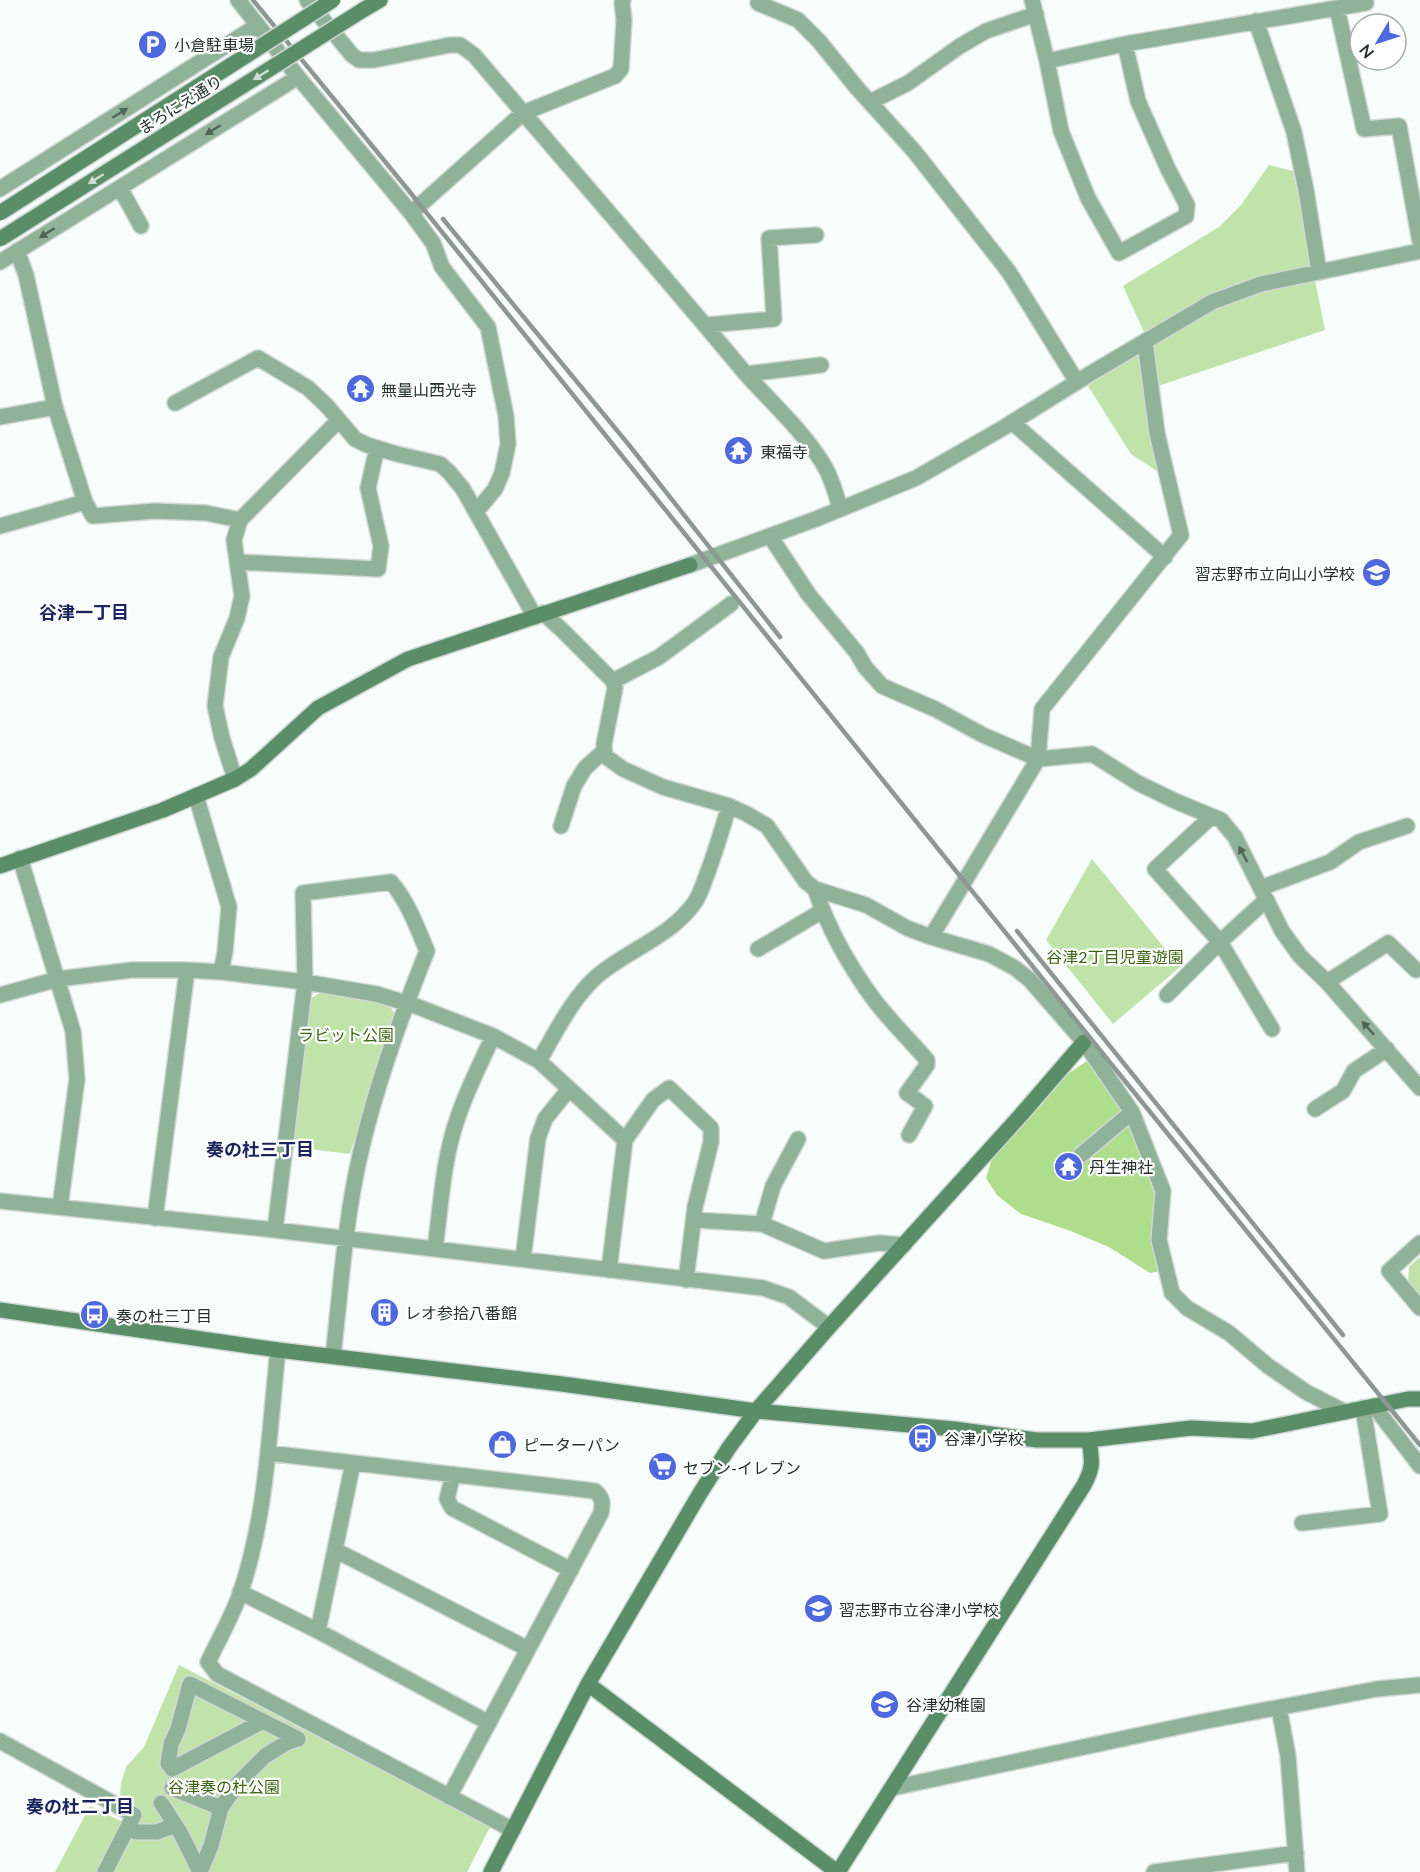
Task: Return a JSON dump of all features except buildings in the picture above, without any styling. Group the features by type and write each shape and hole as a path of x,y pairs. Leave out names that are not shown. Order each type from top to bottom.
{"street":[{"path":"238,0 298,77 411,213 433,243 442,267 488,327 506,416 508,444 502,473 495,489 476,512"},
{"path":"307,0 352,55 359,60 385,59 450,45 460,45 474,55 707,325 746,374 794,427 823,463 835,488 840,509"},
{"name":"まろにえ通り","path":"0,213 333,0"},
{"name":"まろにえ通り","path":"0,239 380,0"},
{"path":"411,213 524,113 615,76 621,69 623,0"},
{"path":"758,3 798,20 819,41 914,151 1009,272 1077,382"},
{"path":"1047,61 1125,44 1365,3"},
{"path":"870,102 908,83 960,46 1034,7 1061,131 1088,198 1119,253 1186,216 1187,205 1168,169 1138,101 1125,44"},
{"path":"1337,8 1364,129 1399,126 1420,242"},
{"path":"1256,21 1294,132 1319,272"},
{"path":"0,189 258,26"},
{"path":"0,262 298,77"},
{"path":"120,188 141,226"},
{"path":"707,325 774,319 769,238 816,235"},
{"path":"17,251 26,275 55,407 85,502 93,516 155,511 206,513 240,520"},
{"path":"0,866 163,810 235,779 251,769 318,708 408,659 690,565 910,481 1212,302 1261,284 1420,251"},
{"path":"931,937 1038,759 1042,708 1181,535 1157,433 1145,342"},
{"path":"175,403 258,358 308,388 327,406 354,439 377,448 440,464 463,489 539,615 561,629 613,681 615,688 604,744 605,756 623,770 663,787 729,806 767,826 806,882 815,889 866,905 907,928 931,937 989,954 1015,968 1030,980 1084,1042 1132,1112 1163,1191 1160,1240 1172,1293 1187,1308 1229,1334 1268,1366 1306,1392 1344,1412"},
{"path":"746,374 821,365"},
{"path":"0,417 55,407"},
{"path":"235,779 215,706 221,657 237,618 242,596 234,540 240,520 338,421"},
{"path":"1012,422 1165,557"},
{"path":"237,562 378,568 381,546 368,488 377,448"},
{"path":"0,526 85,502"},
{"path":"770,536 809,595 882,686 1038,759 1092,754 1147,787 1221,820 1235,837 1282,931 1300,956 1327,982 1420,1088"},
{"path":"613,681 659,657 731,604"},
{"path":"561,826 574,786 585,768 604,751"},
{"path":"196,796 229,907 221,972"},
{"path":"539,1061 572,1004 597,977 632,951 671,927 696,901 717,849 729,806"},
{"path":"1212,816 1155,869 1220,942 1272,1029"},
{"path":"1167,995 1220,942 1263,894 1330,862 1359,842 1407,826"},
{"path":"20,858 73,1031 77,1078 60,1207"},
{"path":"275,1230 305,982 303,892 391,882 408,906 428,951 406,1003 378,1084 360,1152 346,1239 333,1356"},
{"path":"815,889 822,911 853,970 873,998 927,1060 927,1065 907,1093 925,1106 909,1135"},
{"path":"758,949 822,911"},
{"path":"1327,982 1388,943 1416,970"},
{"path":"0,995 58,979 132,970 221,972 305,982 376,994 493,1036 539,1061 625,1140"},
{"path":"155,1218 187,970"},
{"path":"435,1249 449,1148 457,1118 493,1036"},
{"path":"491,1872 588,1684 728,1449 756,1411 829,1327 1084,1042"},
{"path":"1315,1108 1343,1091 1354,1071 1387,1049"},
{"path":"609,1270 625,1140 653,1100 669,1088 711,1128 711,1142 695,1207 686,1280"},
{"path":"523,1259 538,1137 545,1119 569,1089"},
{"path":"1081,1155 1132,1112"},
{"path":"762,1224 773,1186 798,1139"},
{"path":"0,1201 275,1230 763,1288 789,1297 829,1327"},
{"path":"694,1220 762,1224 824,1251 879,1243 904,1245"},
{"path":"1420,1243 1389,1270 1420,1308"},
{"path":"0,1310 278,1350 562,1384 756,1411 954,1429 1037,1440 1089,1440 1191,1428 1252,1431 1408,1399 1420,1400"},
{"path":"278,1350 258,1527 240,1592 208,1662 217,1674 513,1830"},
{"path":"1368,1407 1420,1466"},
{"path":"1302,1523 1380,1514 1368,1407"},
{"path":"588,1684 838,1872 1084,1485 1092,1470 1089,1440"},
{"path":"268,1453 594,1491 601,1496 602,1513 449,1797"},
{"path":"318,1631 353,1463"},
{"path":"453,1474 447,1499 453,1508 571,1570"},
{"path":"335,1550 528,1649"},
{"path":"240,1592 318,1631 489,1723"},
{"path":"200,1872 211,1846 221,1808 238,1783 265,1756 286,1743 298,1739 263,1721 190,1684 178,1729 171,1744 170,1766 263,1721"},
{"path":"892,1788 1202,1722 1377,1689 1420,1685"},
{"path":"1280,1708 1288,1756 1298,1872"},
{"path":"0,1742 135,1815 105,1872"},
{"path":"172,1788 221,1808"},
{"path":"161,1803 200,1872"},
{"path":"136,1832 157,1832 175,1825"},
{"path":"1154,1872 1296,1853"}],"green space":[{"path":"1269,165 1293,171 1325,330 1155,387 1169,479 1131,454 1088,386 1138,354 1144,332 1123,286 1219,227 1241,205"},
{"name":"谷津2丁目児童遊園","path":"1092,859 1180,967 1113,1024 1046,940"},
{"name":"ラビット公園","path":"323,991 388,1001 394,1014 350,1154 293,1147 310,999"},
{"path":"1087,1061 1149,1140 1155,1187 1168,1236 1162,1271 1150,1273 1109,1247 1021,1214 997,1195 986,1178 994,1152 1063,1077"},
{"path":"1420,1257 1420,1300 1408,1285 1409,1267"},
{"name":"谷津奏の杜公園","path":"179,1665 490,1827 467,1872 111,1872 141,1810 120,1797 126,1767 144,1747"},
{"path":"90,1806 123,1822 96,1872 55,1872"}],"railway":[{"path":"253,0 1420,1445"},
{"path":"443,219 629,445 780,637"},
{"path":"1017,931 1343,1335"}],"place":[{"name":"小倉駐車場","path":"153,44"},
{"name":"無量山西光寺","path":"360,389"},
{"name":"東福寺","path":"739,451"},
{"name":"習志野市立向山小学校","path":"1376,573"},
{"name":"丹生神社","path":"1068,1166"},
{"name":"レオ参拾八番館","path":"384,1312"},
{"name":"奏の杜三丁目","path":"95,1315"},
{"name":"谷津小学校","path":"923,1438"},
{"name":"ピーターパン","path":"502,1444"},
{"name":"セブン-イレブン","path":"662,1467"},
{"name":"習志野市立谷津小学校","path":"818,1609"},
{"name":"谷津幼稚園","path":"885,1704"}],"district":[{"name":"谷津一丁目","path":"84,612"},
{"name":"奏の杜三丁目","path":"260,1149"},
{"name":"奏の杜二丁目","path":"80,1806"}]}
